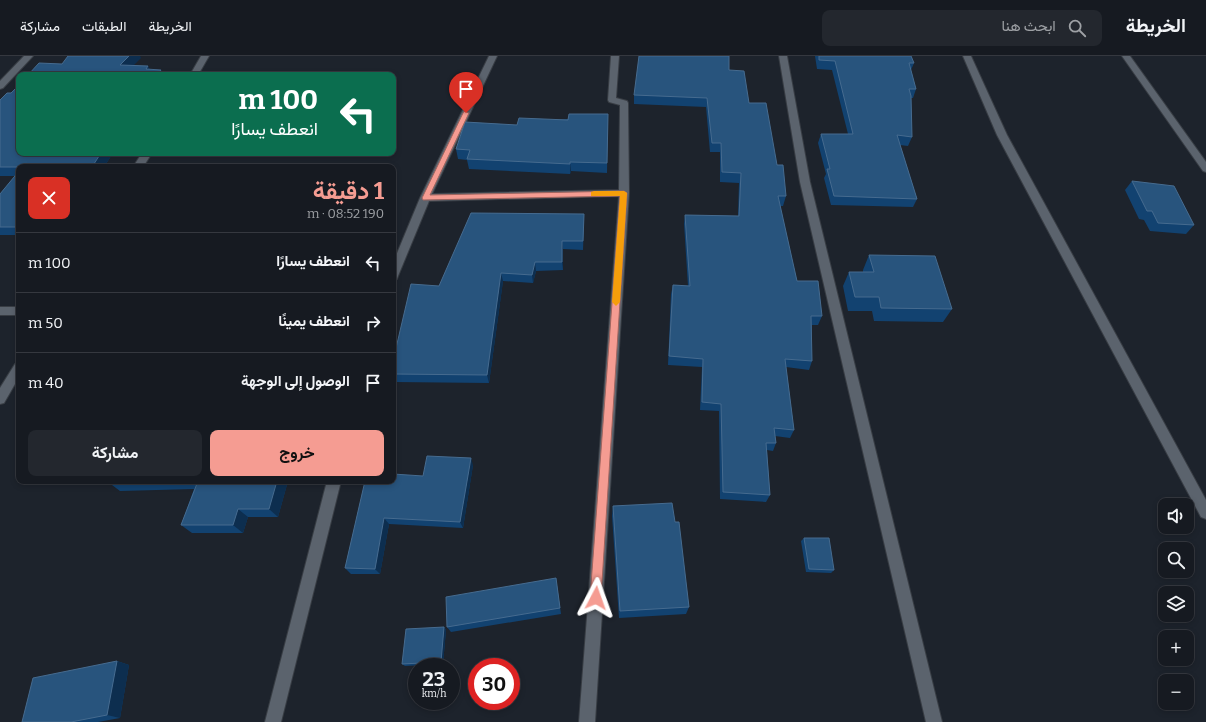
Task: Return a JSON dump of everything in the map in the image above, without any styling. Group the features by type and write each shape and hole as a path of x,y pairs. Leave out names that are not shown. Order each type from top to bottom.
{"street":[{"path":"0,86 29,56"},
{"path":"196,72 205,56"},
{"path":"396,269 425,198 493,56"},
{"path":"587,722 624,193 624,103 612,100 615,56"},
{"path":"783,56 805,182 934,722"},
{"path":"967,56 1002,135 1206,513"},
{"path":"1126,56 1206,169"},
{"path":"425,198 624,193"},
{"path":"0,311 16,311"},
{"path":"0,399 16,372"},
{"path":"273,722 333,484"}],"building":[{"path":"68,56 129,56 120,65 148,66 146,69 161,70 159,72 31,72 39,63 62,64"},
{"path":"639,56 729,56 729,70 744,71 749,103 766,103 777,165 783,165 786,196 778,196 797,281 818,281 822,316 811,316 812,361 785,359 794,430 774,428 776,443 766,443 770,495 723,492 721,404 702,402 703,359 669,356 673,285 690,286 685,215 739,216 741,173 722,172 721,143 712,143 707,98 634,95"},
{"path":"819,56 911,56 914,63 909,63 916,89 909,89 911,96 912,137 897,135 917,199 834,196 827,169 830,169 821,134 853,134 835,61 819,60"},
{"path":"16,88 16,156 99,156 94,164 16,164 16,167 0,167 0,100 7,93 11,93"},
{"path":"569,114 608,114 607,163 570,162 570,164 467,159 470,150 456,149 465,122 517,125 519,118 568,120"},
{"path":"16,175 16,227 0,227 0,194"},
{"path":"1132,181 1174,186 1194,225 1158,223 1152,211 1147,211"},
{"path":"471,213 584,214 583,241 562,241 562,262 535,262 532,275 501,273 487,375 396,374 396,348 411,284 439,286"},
{"path":"869,255 935,256 952,309 881,308 879,297 855,297 849,272 874,272"},
{"path":"427,456 471,458 460,522 384,518 375,569 345,568 364,484 396,484 396,474 423,476"},
{"path":"197,484 276,484 269,509 238,509 233,525 181,525"},
{"path":"672,503 675,522 679,522 689,607 620,611 613,506"},
{"path":"804,538 829,538 834,570 809,569"},
{"path":"556,578 560,608 447,627 446,597"},
{"path":"444,627 441,658 408,658 408,664 402,664 406,629"},
{"path":"117,661 107,715 71,722 22,722 33,678"}],"slow traffic":[{"path":"594,194 624,193 616,302"}],"route":[{"path":"466,113 425,198 624,193 596,598"}]}
